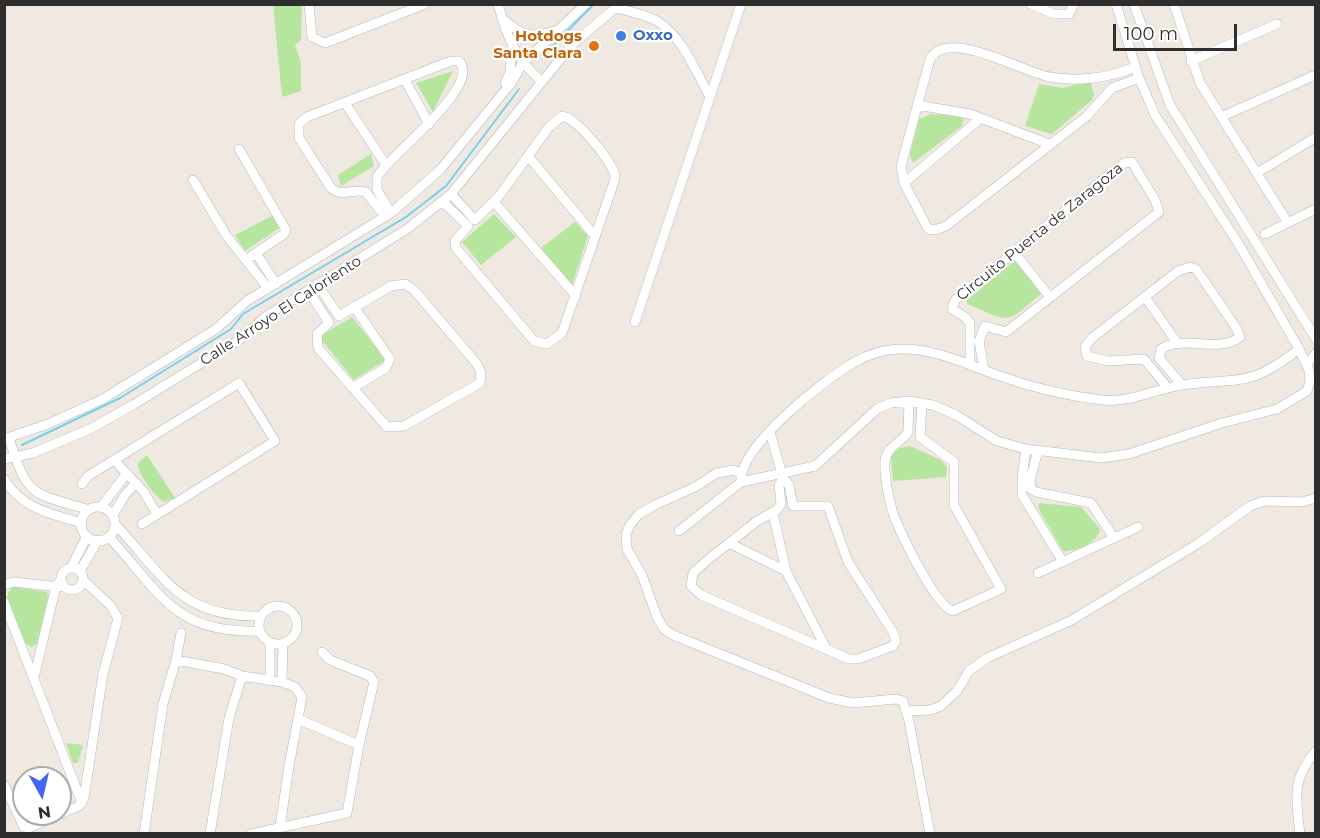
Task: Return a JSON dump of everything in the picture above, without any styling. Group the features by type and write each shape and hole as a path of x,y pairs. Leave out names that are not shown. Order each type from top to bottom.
{"street":[{"path":"309,4 312,37 325,43 425,4"},
{"path":"498,4 512,45 522,64 541,81"},
{"name":"Calle Arroyo El Caloriento","path":"7,438 103,399 216,329 247,301 388,215 440,170 497,101 522,64 586,4"},
{"path":"635,322 741,4"},
{"path":"1030,4 1059,15 1069,14 1074,4"},
{"path":"930,834 907,711 903,701 896,699 853,703 829,698 673,635 662,625 642,575 627,549 626,534 639,514 695,487 717,473 734,470 741,478 783,480 815,466 877,409 891,403 909,401 922,403 956,415 997,441 1026,449 1086,457 1116,456 1159,445 1222,423 1276,410 1296,400 1307,391 1310,381 1307,364 1299,349 1238,243 1167,137 1139,78 1116,4"},
{"path":"1134,4 1170,105 1316,339"},
{"path":"1174,4 1191,61 1207,96 1288,223"},
{"path":"618,6 647,17 668,29 684,50 709,95"},
{"name":"Calle Arroyo El Caloriento","path":"4,459 33,453 90,429 133,405 242,338 265,317 371,252 443,202 574,43 618,6"},
{"path":"502,19 520,34 533,37 560,29"},
{"path":"1191,61 1277,24"},
{"path":"497,101 510,72 512,45"},
{"path":"1135,67 1109,76 1049,77 990,56 958,48 940,49 930,59 901,166 904,183 928,229 940,229 1087,116 1112,87 1139,78"},
{"path":"451,61 462,63 463,77 429,124 386,165 378,177 376,186 388,215 366,192 356,190 340,193 331,188 299,138 298,129 302,120 451,61"},
{"path":"1221,117 1313,76"},
{"path":"405,80 429,124"},
{"path":"345,103 386,165"},
{"path":"917,105 981,118 1049,144"},
{"path":"567,116 613,167 615,179 562,333 547,344 534,341 456,248 455,241 494,202 528,156 555,121 567,116"},
{"path":"904,183 981,118"},
{"path":"1257,173 1316,137"},
{"path":"239,149 286,230 284,234 247,259"},
{"path":"528,156 595,236"},
{"name":"Circuito Puerta de Zaragoza","path":"970,365 970,323 952,309 952,304 1124,163 1129,161 1136,165 1159,212 1006,332 985,326 979,341 984,370"},
{"path":"193,180 226,235 272,286"},
{"path":"451,194 471,223"},
{"path":"443,202 471,223"},
{"path":"494,202 576,296"},
{"path":"1265,234 1316,209"},
{"path":"1014,252 1049,296"},
{"path":"256,253 272,286"},
{"path":"1167,387 1144,359 1099,360 1090,357 1085,352 1085,347 1092,338 1178,271 1190,267 1196,269 1238,329 1240,337 1226,344 1178,344 1164,347 1158,355 1182,385"},
{"path":"405,284 414,290 477,364 480,383 404,426 392,429 382,424 316,344 317,334 328,323 355,308 391,286 405,284"},
{"path":"317,285 339,316"},
{"path":"308,290 328,323"},
{"path":"1145,297 1178,344"},
{"path":"352,388 386,368 390,359 355,308"},
{"path":"679,531 741,478 756,448 791,410 824,384 870,355 898,349 931,352 1030,386 1103,400 1138,398 1167,387 1250,379 1269,371 1299,349"},
{"path":"1307,364 1316,353"},
{"path":"82,484 88,476 239,383 275,441 142,524"},
{"path":"909,401 908,432 889,451 885,459 892,508 904,538 939,599 948,609 953,610 1001,589 954,505 954,462 920,437 922,403"},
{"path":"770,432 783,480 793,506 828,506 848,562 895,636 893,646 858,659 849,659 693,590 690,582 693,573 757,521 773,513 781,504 783,480"},
{"path":"7,438 22,477 40,496 89,510 101,507 127,473"},
{"path":"1026,449 1022,495 1063,562"},
{"path":"1038,451 1030,480 1033,491 1091,503 1114,538"},
{"path":"22,477 24,467 33,453"},
{"path":"114,460 136,483 157,514"},
{"path":"5,482 27,504 38,511 82,523"},
{"path":"109,537 125,495 136,483"},
{"path":"27,504 35,491"},
{"path":"907,711 930,710 941,706 957,691 969,671 987,658 1070,621 1198,543 1250,506 1264,501 1302,502 1316,498"},
{"path":"101,507 158,574 174,590 190,601 223,614 261,616 276,606 293,613 296,631 283,644 282,682"},
{"path":"78,577 87,536 82,523 89,510"},
{"path":"773,513 786,571 811,614 827,650"},
{"path":"1038,573 1138,527"},
{"path":"87,536 98,540 109,537"},
{"path":"109,537 152,590 164,602 189,618 230,630 260,631"},
{"path":"4,585 14,582 61,585 72,590 98,540"},
{"path":"729,543 786,571"},
{"path":"34,678 63,574 78,577 117,613 118,618 103,674 82,803"},
{"path":"4,602 82,803"},
{"path":"261,616 260,631 270,643 270,681"},
{"path":"144,834 163,704 181,633"},
{"path":"270,643 283,644"},
{"path":"251,834 347,813 359,745 374,682 370,676 330,660 322,652"},
{"path":"176,660 231,671 242,676 282,682 295,687 302,697 280,827"},
{"path":"210,834 225,736 242,676"},
{"path":"298,719 359,745"},
{"path":"1300,834 1298,780 1303,765 1316,751"},
{"path":"4,784 24,828 29,828 82,803"}],"green space":[{"path":"273,5 302,5 301,40 295,45 301,63 301,91 282,97"},
{"path":"453,71 433,112 416,83"},
{"path":"1086,82 1091,83 1094,95 1092,100 1052,134 1025,126 1039,84 1062,88"},
{"path":"931,114 957,116 964,119 962,126 913,163 910,155 919,119"},
{"path":"371,154 374,166 341,186 338,175"},
{"path":"494,214 516,237 481,265 462,242"},
{"path":"274,215 281,227 245,251 235,235"},
{"path":"575,222 588,236 572,285 541,248"},
{"path":"1015,260 1042,293 1021,311 1008,318 993,315 967,304 967,300"},
{"path":"352,317 386,360 354,380 319,337"},
{"path":"910,446 941,460 947,467 946,477 893,481 891,456 900,448"},
{"path":"147,455 175,498 164,502 147,485 138,463"},
{"path":"1039,503 1081,507 1100,529 1098,534 1086,546 1063,551 1038,508"},
{"path":"13,587 47,592 48,597 37,643 32,647 26,644 7,597"},
{"path":"66,743 83,745 78,763 73,763"}],"waterway":[{"path":"543,56 594,4"},
{"path":"22,445 120,398 231,329 243,314 406,217 446,186 519,89"}],"place":[{"name":"Oxxo","path":"621,36"},
{"name":"Hotdogs Santa Clara","path":"594,46"}]}
